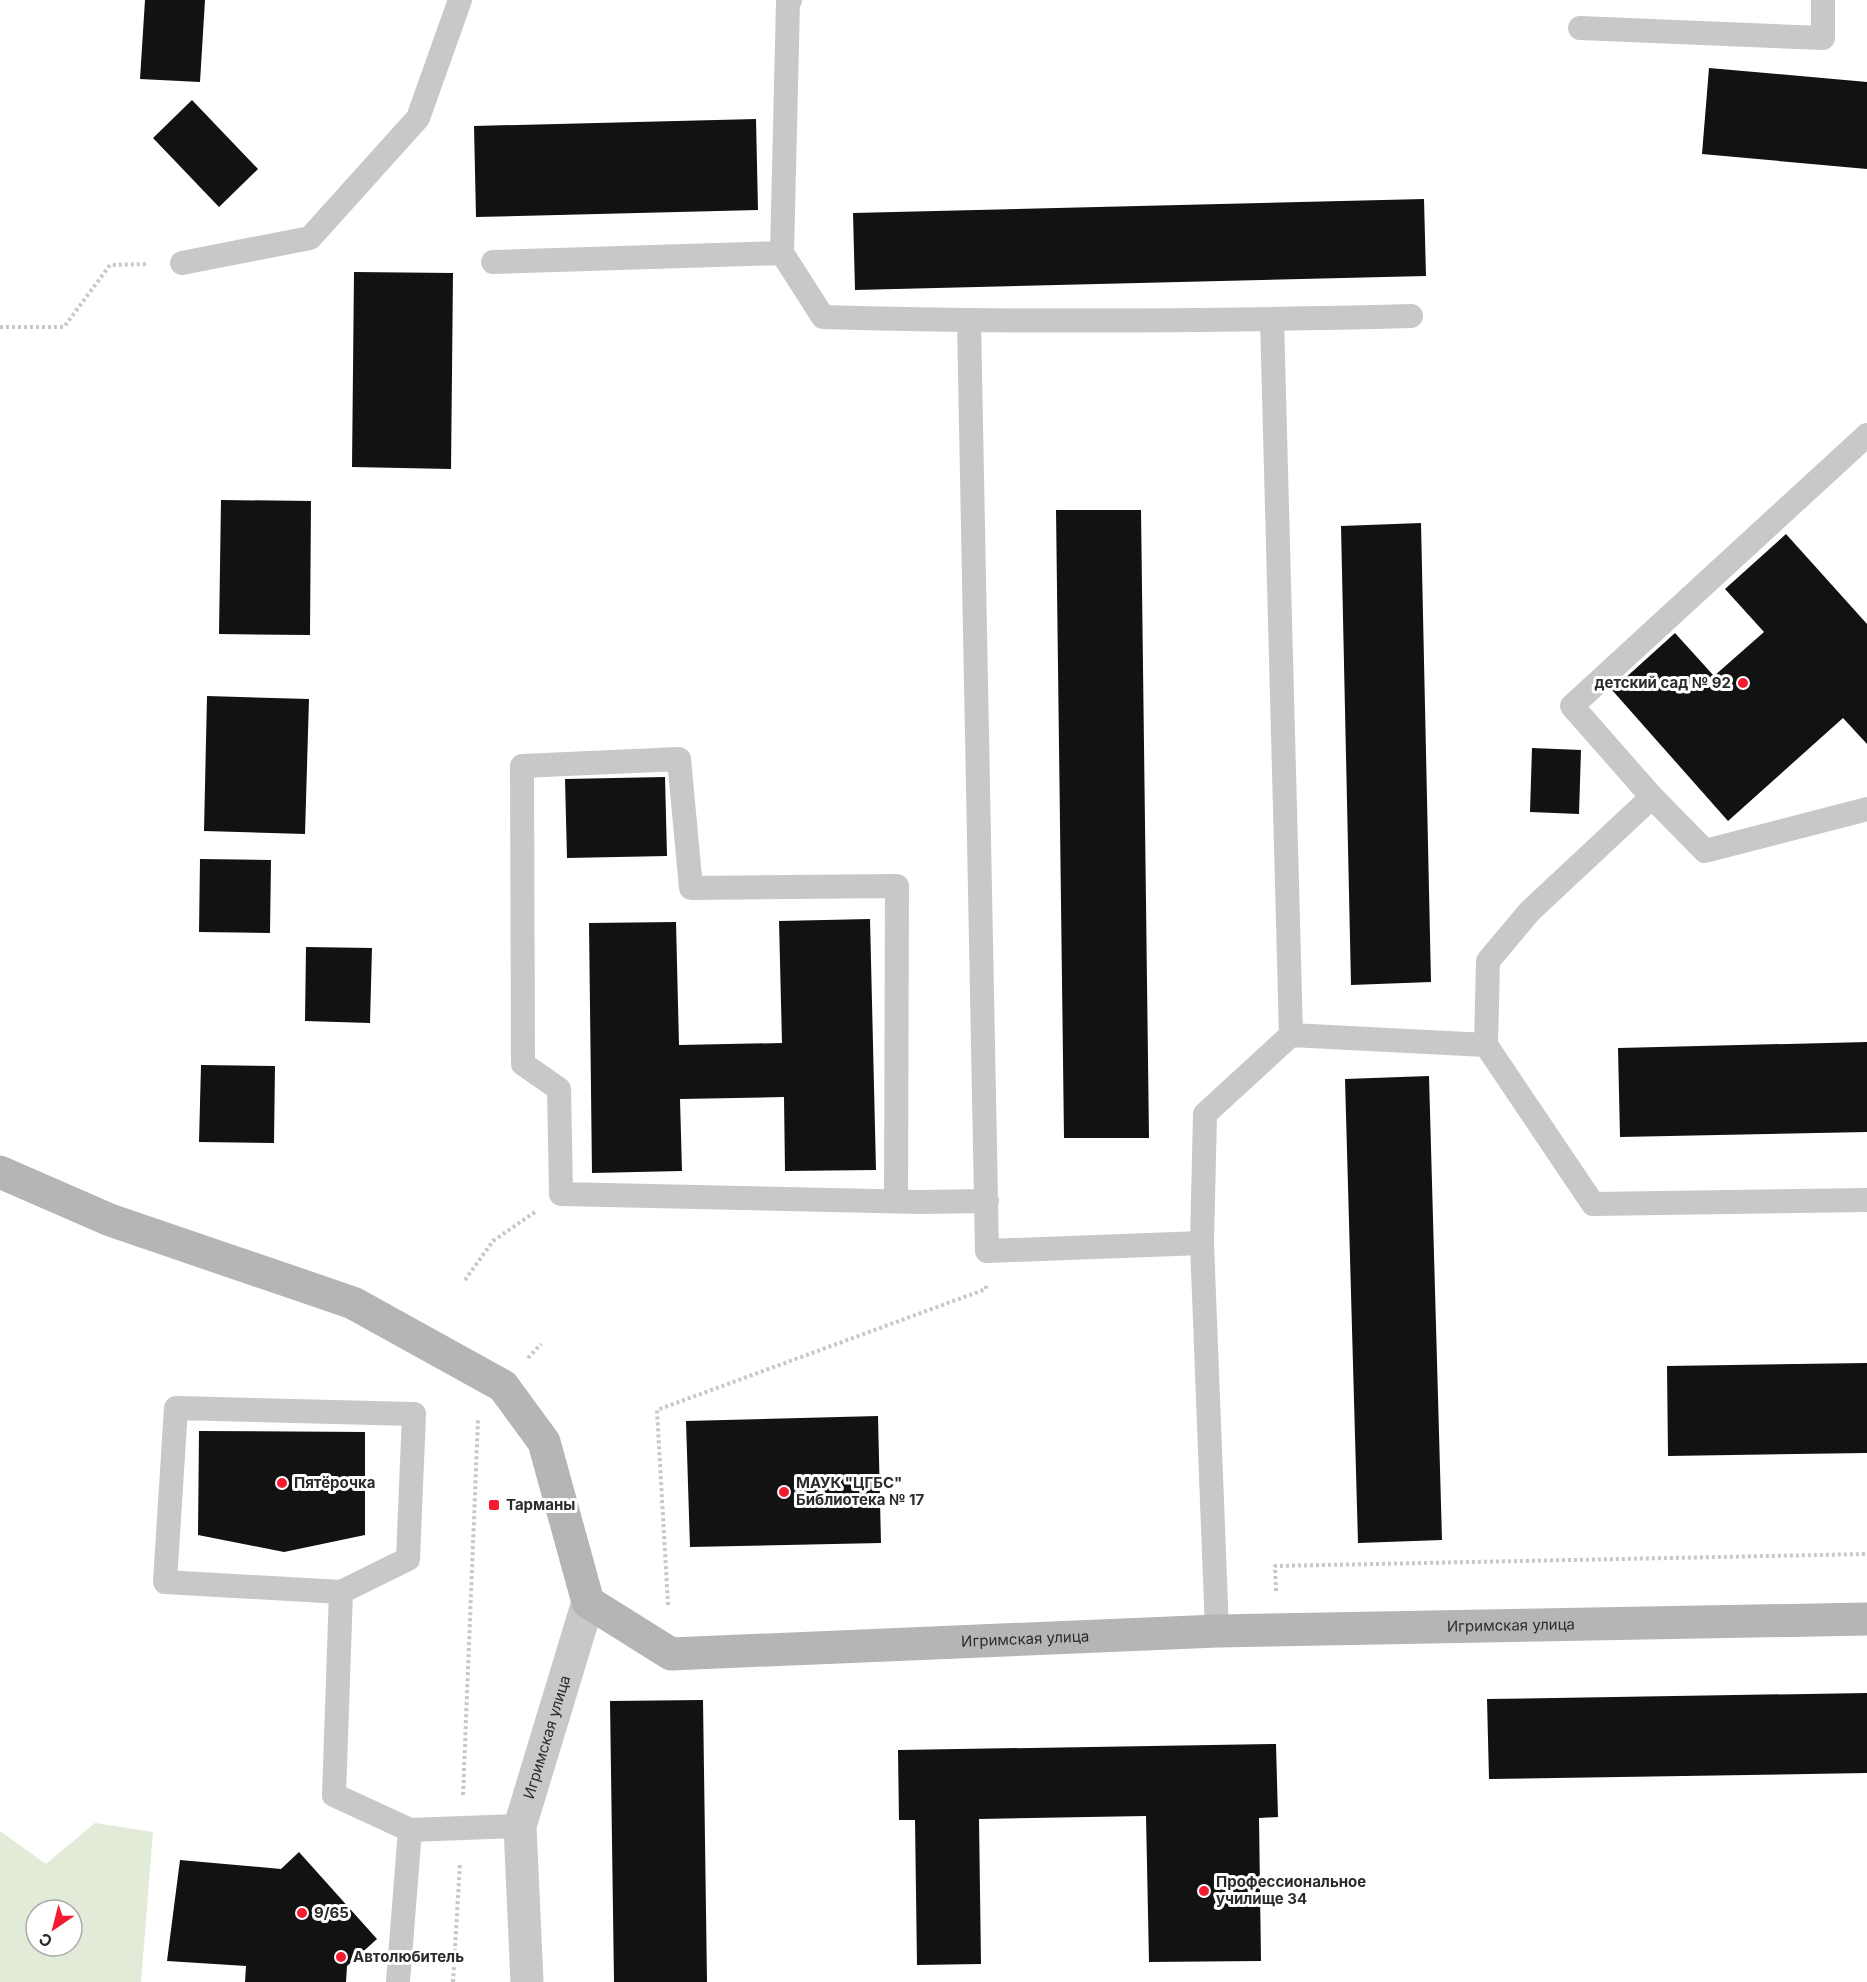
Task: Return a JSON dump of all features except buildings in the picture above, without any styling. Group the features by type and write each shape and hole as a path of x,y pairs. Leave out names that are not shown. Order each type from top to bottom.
{"street":[{"path":"0,1172 110,1220 353,1303 502,1386 543,1442 588,1602 671,1654"},
{"name":"Игримская улица","path":"527,1982 520,1826 588,1602"},
{"name":"Игримская улица","path":"671,1654 1277,1630 1867,1619"}],"lane":[{"path":"182,263 310,238 418,118 460,0"},
{"path":"1580,28 1823,38 1822,0"},
{"path":"786,1 782,253 823,316 969,321 1411,316"},
{"path":"493,262 782,253"},
{"path":"1272,319 1291,1035"},
{"path":"969,321 987,1251 1202,1243"},
{"path":"1867,435 1572,706 1652,797 1705,852 1867,809"},
{"path":"896,1201 897,886 691,888 679,759 522,766 523,1064 559,1089 561,1194 896,1201 987,1201"},
{"path":"1652,797 1530,911 1488,961 1486,1045 1593,1204 1867,1200"},
{"path":"1217,1632 1202,1243 1205,1114 1291,1035 1486,1045"},
{"path":"176,1408 414,1414 408,1559 341,1592 165,1582 176,1408"},
{"path":"341,1592 334,1795 411,1830 520,1826"},
{"path":"398,1982 411,1830"}],"path":[{"path":"0,327 64,327 110,265 182,263"},
{"path":"465,1280 494,1241 561,1194"},
{"path":"671,1654 657,1410 986,1289 987,1251"},
{"path":"453,1982 462,1828 478,1416 541,1344"},
{"path":"1277,1630 1275,1566 1867,1554"}],"green space":[{"path":"95,1823 153,1832 141,1982 0,1982 0,1831 46,1864"}],"place":[{"name":"детский сад № 92","path":"1743,683"},
{"name":"Пятёрочка","path":"282,1483"},
{"name":"МАУК \"ЦГБС\" Библиотека № 17","path":"784,1492"},
{"name":"Тарманы","path":"494,1505"},
{"name":"Профессиональное училище 34","path":"1204,1891"},
{"name":"9/65","path":"302,1913"},
{"name":"Автолюбитель","path":"341,1957"}]}
